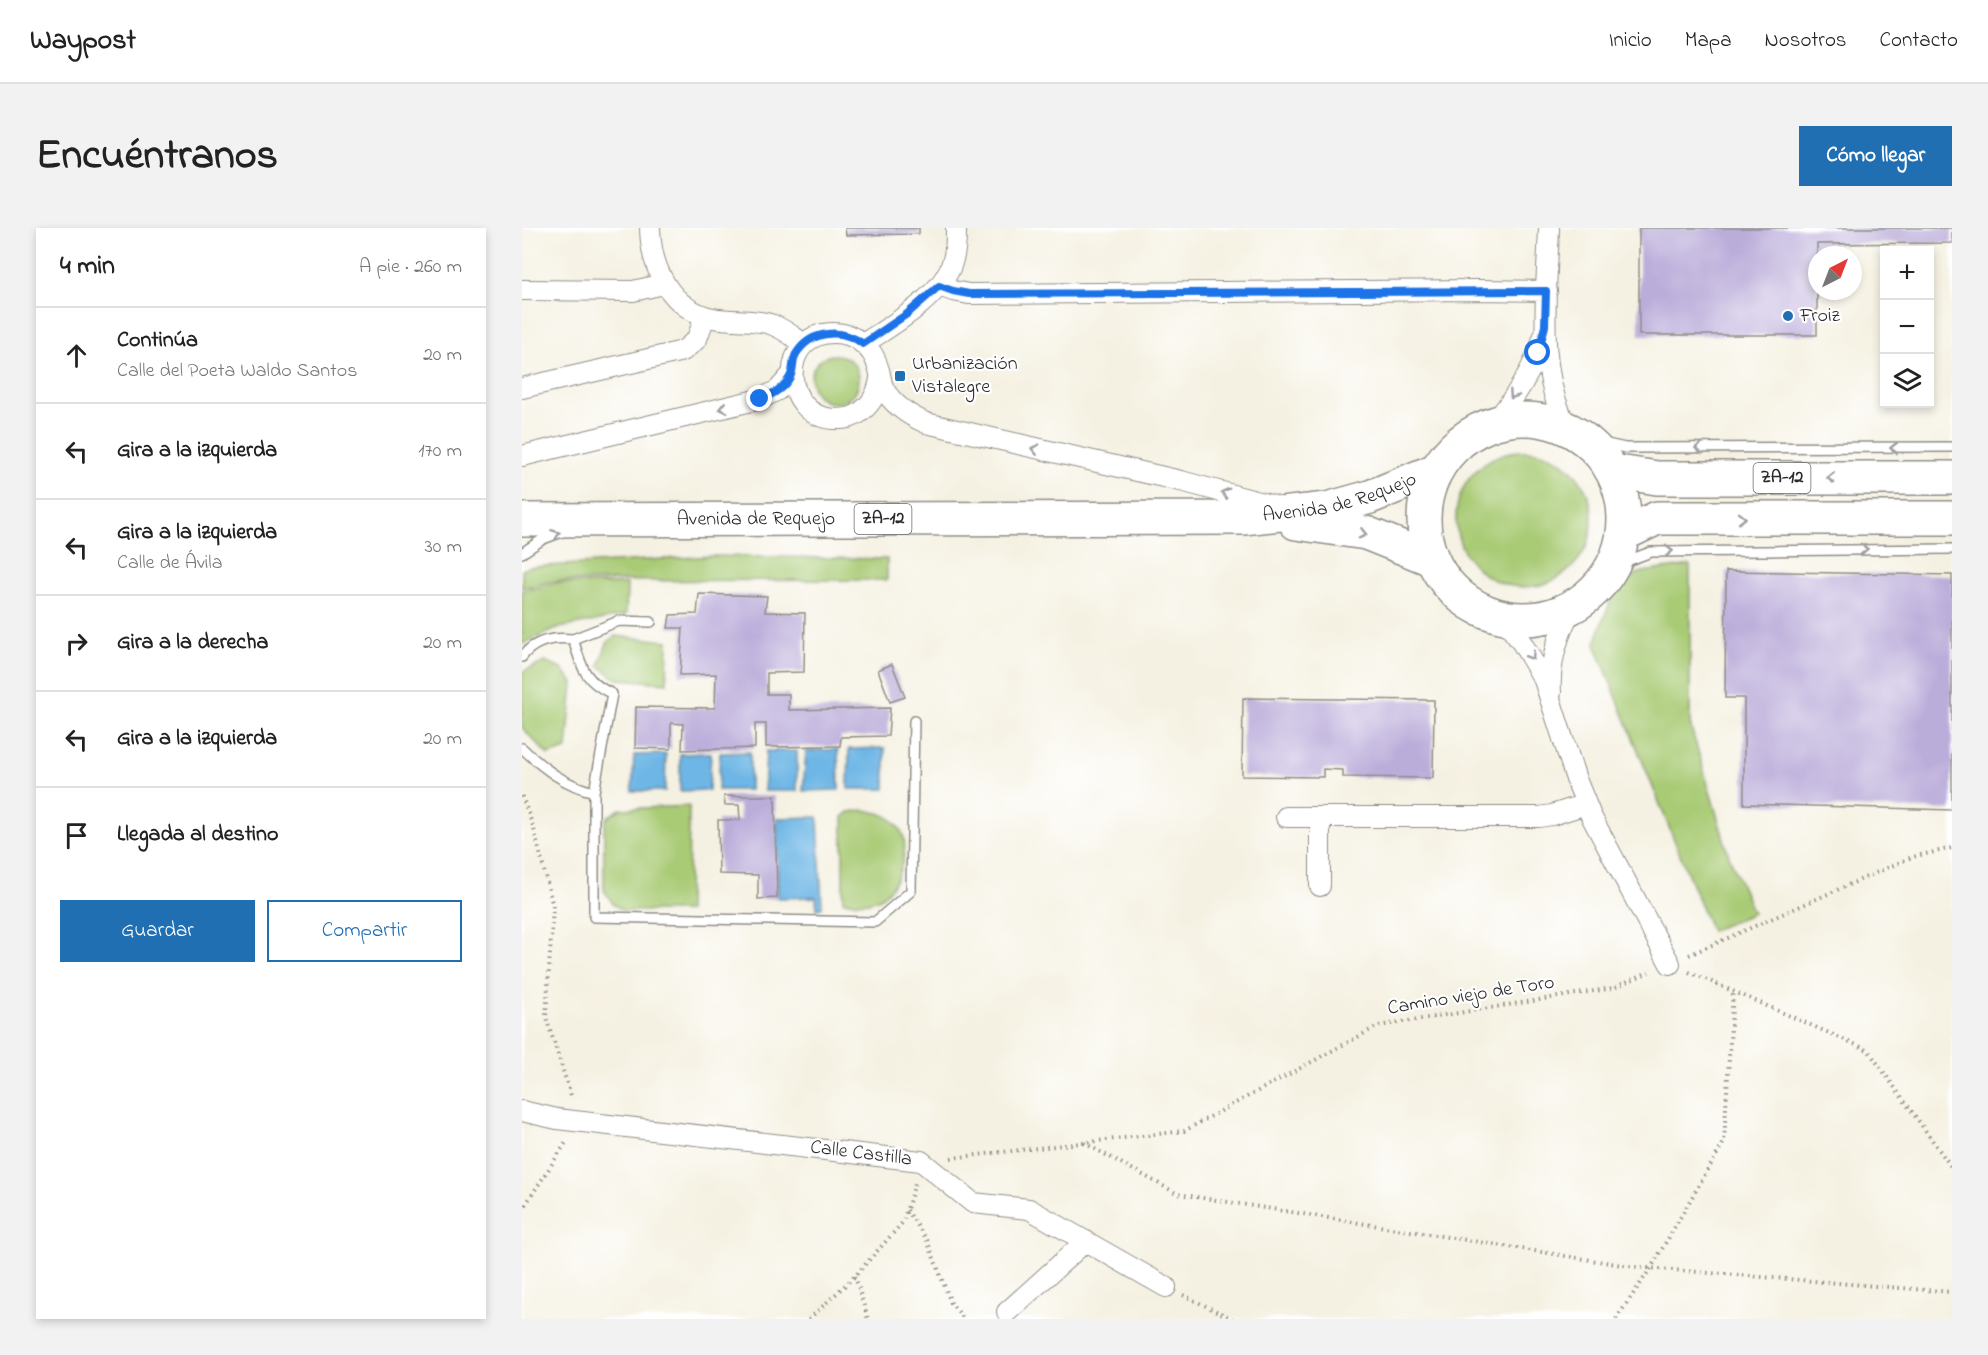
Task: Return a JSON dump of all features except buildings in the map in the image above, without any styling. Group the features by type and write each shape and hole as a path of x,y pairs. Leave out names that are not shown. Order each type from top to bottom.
{"highway":[{"name":"ZA-12","path":"1514,419 1542,420 1576,434 1600,453 1612,471 1623,501 1624,534 1613,566 1596,590 1572,608 1550,617 1526,620 1503,618 1473,606 1448,586 1431,559 1423,529 1425,498 1436,470 1458,443 1493,424 1514,419"},
{"name":"Avenida de Requejo","path":"522,520 1243,518 1326,509 1370,497 1436,470"},
{"name":"ZA-12","path":"1612,471 1657,478 1952,478"},
{"name":"Avenida de Requejo","path":"1243,518 1366,533 1431,559"},
{"name":"ZA-12","path":"1624,534 1657,518 1952,518"}],"street":[{"path":"650,228 654,261 664,284 683,303 705,316 722,320 770,324 804,344"},
{"path":"863,344 907,314 939,286 954,259 956,228"},
{"path":"1550,228 1545,326 1549,363 1556,400 1576,434"},
{"path":"522,291 633,291 664,284"},
{"path":"939,286 969,294 1546,291"},
{"path":"522,388 683,351 697,339 705,316"},
{"path":"1493,424 1535,361 1545,326"},
{"path":"880,378 874,397 863,410 852,417 835,419 822,417 804,405 797,393 792,374 794,358 804,344 818,336 833,333 851,336 863,344 874,356 884,388 897,404 926,423 1181,482 1302,513"},
{"path":"522,456 760,399 778,390 792,374"},
{"path":"1552,699 1552,670 1557,644 1572,608"},
{"path":"1503,618 1532,658 1552,699 1567,752 1586,804 1670,964"},
{"path":"1286,817 1539,817 1586,804"},
{"path":"1320,818 1320,886"},
{"name":"Calle Castilla","path":"522,1111 579,1122 921,1161 973,1203 1029,1209 1166,1287"},
{"path":"1007,1312 1086,1241"}],"lane":[{"path":"1576,434 1625,448 1952,447"},
{"path":"522,553 543,539 592,520"},
{"path":"1613,566 1651,552 1952,549"},
{"path":"522,657 529,648 537,643 560,638 573,639 619,621 651,622"},
{"path":"573,639 581,667 588,678 612,694 594,792 594,917 875,922 911,891 914,721"},
{"path":"522,748 551,774 565,782 594,792"}],"path":[{"path":"522,796 534,829 553,907 546,1017 579,1122 522,1210"},
{"name":"Camino viejo de Toro","path":"921,1161 1184,1131 1378,1026 1613,988 1912,857 1952,848"},
{"path":"1670,964 1868,1050 1952,1168"},
{"path":"1616,1319 1651,1268 1724,1142 1732,991"},
{"path":"1083,1143 1178,1194 1651,1268 1952,1292"},
{"path":"809,1319 855,1276 903,1222 921,1161"},
{"path":"907,1210 927,1240 951,1303 964,1319"},
{"path":"855,1276 868,1319"},
{"path":"1166,1287 1233,1319"}],"green space":[{"path":"830,355 840,355 852,362 859,374 859,384 852,396 840,403 830,403 815,392 811,384 811,374 822,359"},
{"path":"1524,451 1550,456 1562,462 1572,471 1581,481 1587,493 1592,519 1587,545 1581,557 1572,567 1562,576 1550,582 1524,587 1498,582 1486,576 1476,567 1467,557 1461,545 1456,519 1461,493 1467,481 1476,471 1486,462 1498,456"},
{"path":"713,556 887,559 887,580 555,581 522,588 522,570 530,567"},
{"path":"1690,565 1690,724 1729,856 1753,913 1711,931 1595,644 1611,601 1617,591 1632,576 1643,572"},
{"path":"556,583 627,584 626,615 559,628 522,644 522,591"},
{"path":"615,636 668,641 667,683 617,679 599,666 607,643"},
{"path":"545,662 562,669 573,683 567,749 548,755 522,728 522,672"},
{"path":"689,806 688,911 623,911 613,904 604,890 606,818 620,809"},
{"path":"864,810 888,817 899,828 903,834 905,846 902,863 896,880 880,898 862,902 843,901 843,817 849,812"}],"water":[{"path":"885,748 885,789 848,789 849,749"},
{"path":"838,749 839,790 803,791 806,751"},
{"path":"766,751 797,751 797,791 764,791"},
{"path":"750,752 750,790 718,790 720,753"},
{"path":"711,753 709,790 680,791 680,754"},
{"path":"666,754 665,791 632,791 634,755"},
{"path":"818,817 822,908 817,909 816,897 778,898 777,818"}],"place":[{"name":"Froiz","path":"1788,316"},
{"name":"Urbanización Vistalegre","path":"900,376"}],"route":[{"path":"760,399 772,394 785,384 792,374 794,358 808,341 823,334 837,333 851,336 863,344 907,314 939,286 969,294 1546,291 1544,336 1538,353"}]}
